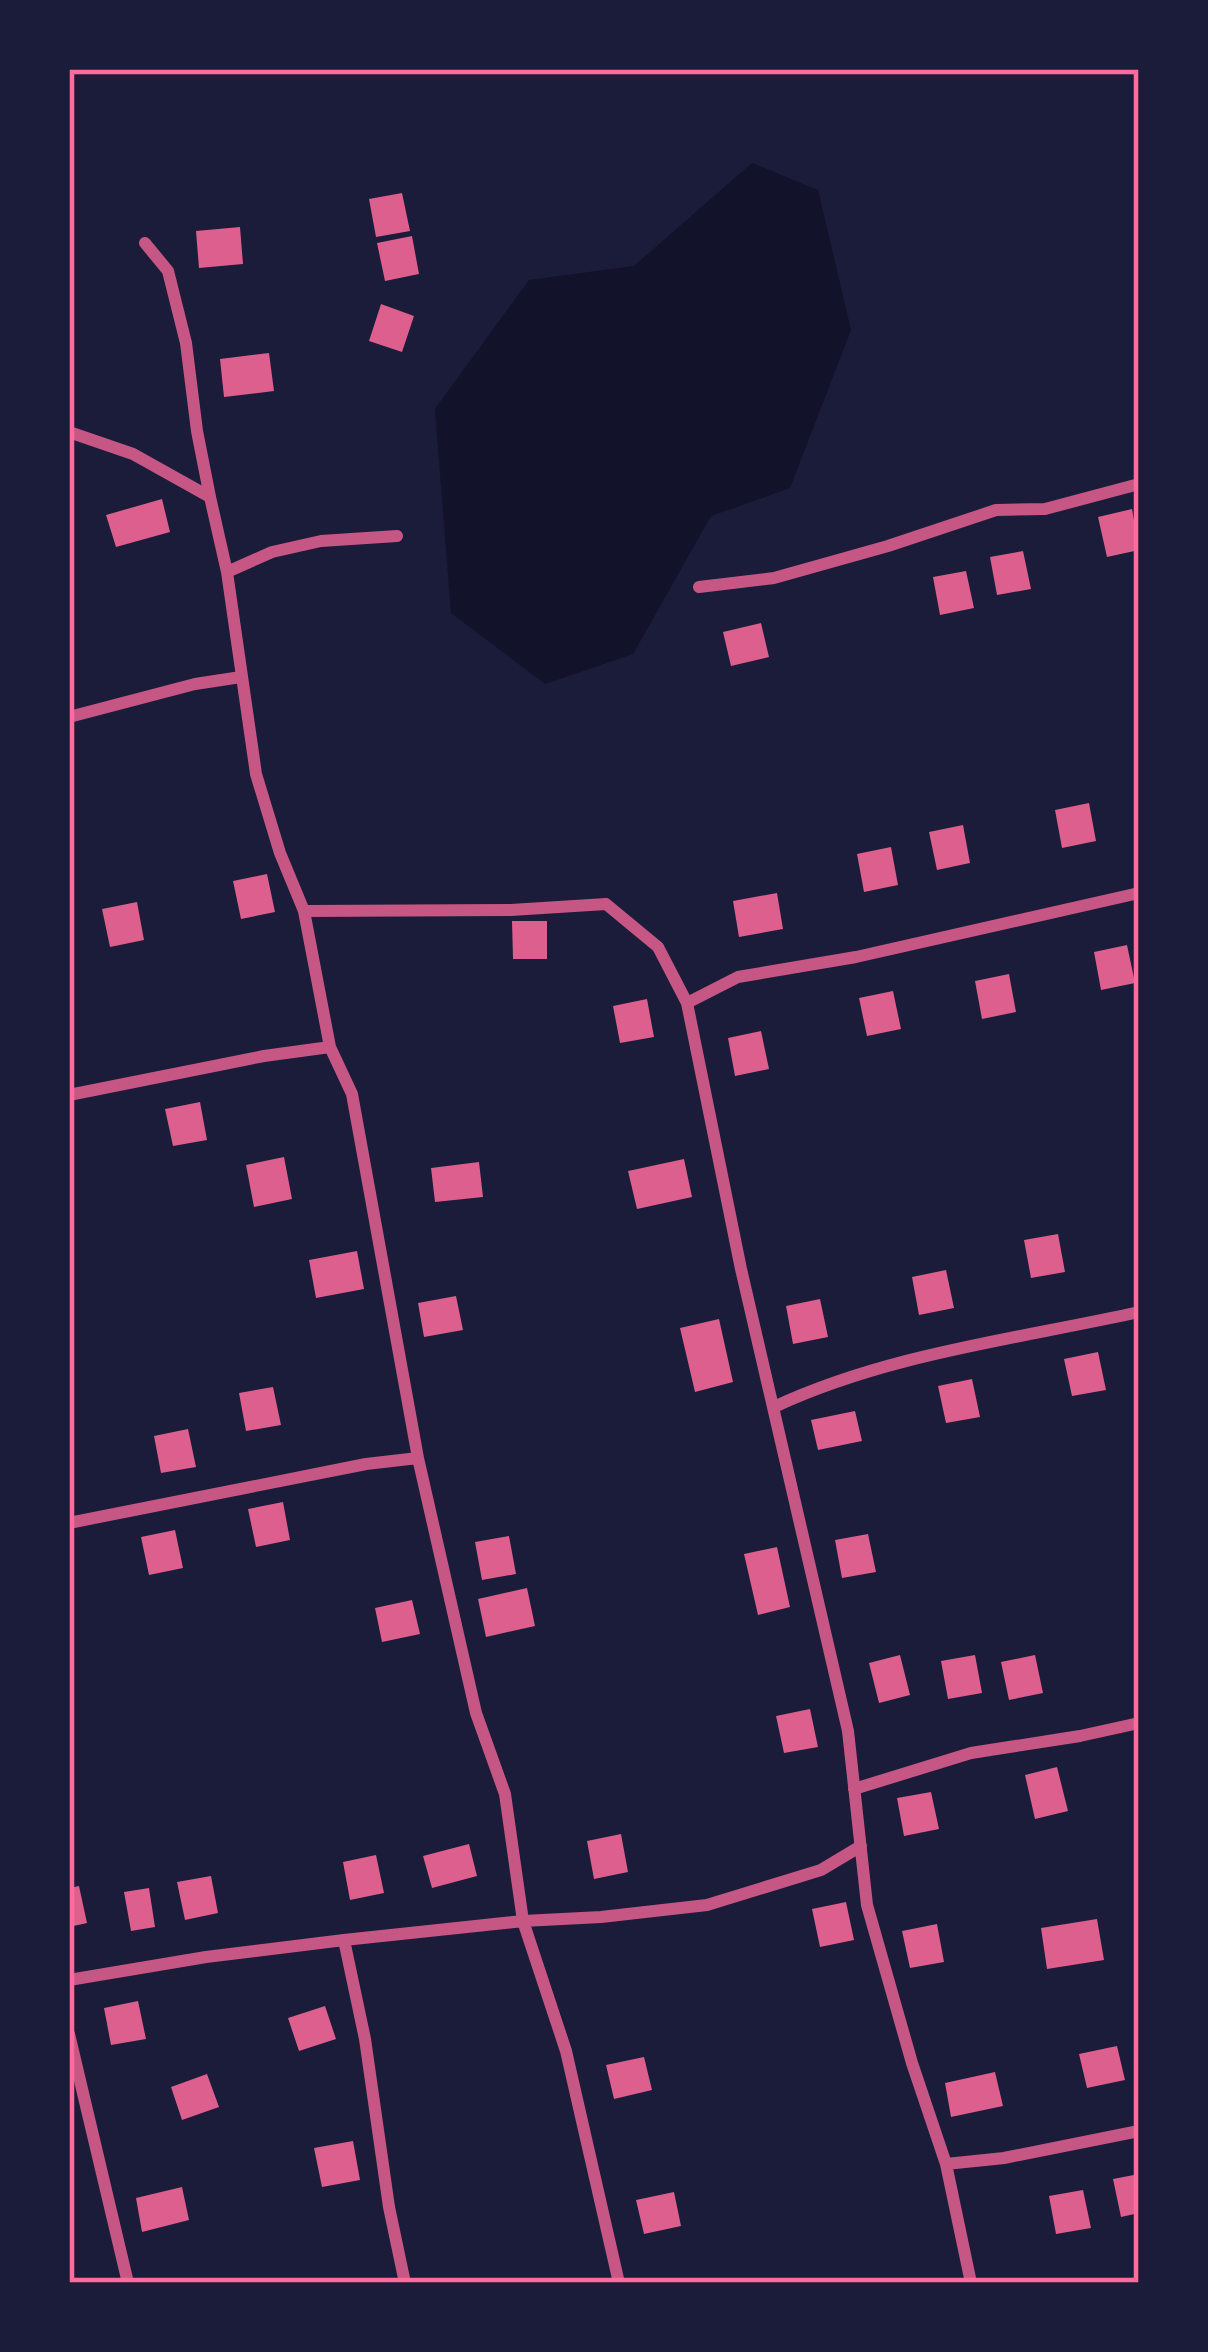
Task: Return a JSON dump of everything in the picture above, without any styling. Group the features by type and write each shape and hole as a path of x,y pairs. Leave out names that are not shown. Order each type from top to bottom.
{"street":[{"path":"145,243 168,271 187,343 197,431 227,572 256,774 304,911 329,1047 352,1094 418,1459 476,1713 506,1794 523,1922 566,2051 620,2283"},
{"path":"69,432 133,454 210,496"},
{"path":"699,587 773,578 996,510 1045,509 1139,484"},
{"path":"227,572 272,552 305,545 397,536"},
{"path":"69,718 241,676"},
{"path":"688,1003 737,976 856,957 1139,893"},
{"path":"304,911 511,910 606,904 658,947 688,1003 741,1269 848,1731 867,1905 946,2164 971,2283"},
{"path":"69,1095 329,1047"},
{"path":"774,1407 816,1387 918,1359 1139,1312"},
{"path":"69,1523 418,1459"},
{"path":"854,1789 971,1753 1139,1723"},
{"path":"69,1980 344,1940 707,1905 820,1870 861,1846"},
{"path":"344,1940 405,2283"},
{"path":"69,2034 128,2283"},
{"path":"946,2164 1004,2158 1139,2131"}],"shaded area":[{"path":"752,163 818,190 851,330 790,488 711,516 633,654 545,684 451,613 435,409 529,280 634,266"}],"building":[{"path":"402,193 410,231 376,237 369,199"},
{"path":"240,227 243,264 199,268 196,231"},
{"path":"412,236 419,274 385,281 377,243"},
{"path":"381,304 414,316 402,352 369,341"},
{"path":"269,353 274,391 224,397 220,359"},
{"path":"162,499 170,532 116,547 106,515"},
{"path":"1132,509 1139,550 1107,557 1098,517"},
{"path":"1023,551 1031,589 997,595 990,557"},
{"path":"966,571 974,608 940,615 933,577"},
{"path":"761,623 769,657 731,666 723,632"},
{"path":"1089,803 1096,841 1062,848 1055,810"},
{"path":"963,825 970,863 937,870 929,832"},
{"path":"891,847 898,885 864,892 857,854"},
{"path":"267,874 275,912 241,919 233,881"},
{"path":"777,893 783,929 739,937 733,901"},
{"path":"137,902 144,940 110,947 102,909"},
{"path":"512,921 547,921 547,959 513,959"},
{"path":"1127,945 1135,983 1101,990 1094,952"},
{"path":"1009,974 1016,1012 982,1019 975,981"},
{"path":"893,991 901,1029 867,1036 859,998"},
{"path":"647,999 654,1037 620,1043 613,1006"},
{"path":"761,1031 769,1069 735,1076 728,1038"},
{"path":"200,1102 207,1140 173,1146 165,1109"},
{"path":"284,1157 292,1199 254,1207 246,1165"},
{"path":"684,1159 692,1197 637,1209 628,1171"},
{"path":"479,1162 483,1197 435,1202 431,1168"},
{"path":"1058,1234 1065,1272 1031,1278 1024,1240"},
{"path":"357,1251 364,1289 316,1298 309,1260"},
{"path":"946,1270 954,1308 919,1315 912,1277"},
{"path":"456,1296 463,1330 424,1337 418,1303"},
{"path":"820,1299 828,1337 793,1344 786,1306"},
{"path":"719,1319 733,1382 695,1392 680,1328"},
{"path":"1098,1352 1106,1390 1072,1396 1064,1359"},
{"path":"972,1379 980,1417 946,1423 938,1386"},
{"path":"273,1387 281,1425 246,1431 239,1393"},
{"path":"855,1411 862,1441 818,1450 811,1420"},
{"path":"188,1429 196,1467 161,1473 154,1436"},
{"path":"283,1502 290,1540 256,1547 248,1509"},
{"path":"175,1530 183,1568 149,1575 141,1537"},
{"path":"868,1534 876,1572 842,1578 835,1540"},
{"path":"509,1536 516,1574 482,1580 475,1542"},
{"path":"777,1547 790,1607 758,1615 744,1554"},
{"path":"527,1588 535,1626 486,1637 478,1599"},
{"path":"412,1600 420,1634 382,1642 375,1608"},
{"path":"900,1655 910,1695 879,1703 869,1663"},
{"path":"975,1655 982,1693 948,1699 941,1661"},
{"path":"1035,1655 1043,1693 1009,1700 1001,1662"},
{"path":"810,1709 818,1747 784,1753 776,1716"},
{"path":"1057,1767 1068,1811 1035,1819 1025,1775"},
{"path":"931,1792 939,1829 904,1836 897,1798"},
{"path":"621,1834 628,1872 594,1879 587,1841"},
{"path":"469,1844 477,1876 432,1888 423,1856"},
{"path":"376,1855 384,1893 350,1900 343,1862"},
{"path":"211,1876 218,1913 185,1920 177,1882"},
{"path":"79,1886 87,1923 69,1927 69,1888"},
{"path":"149,1888 155,1927 131,1931 124,1892"},
{"path":"846,1902 854,1940 820,1947 812,1909"},
{"path":"1097,1919 1104,1960 1047,1969 1041,1928"},
{"path":"937,1924 944,1962 910,1968 902,1931"},
{"path":"138,2001 146,2039 111,2045 104,2008"},
{"path":"325,2006 336,2039 299,2051 288,2018"},
{"path":"1117,2046 1125,2080 1087,2088 1079,2054"},
{"path":"644,2057 652,2090 614,2099 606,2065"},
{"path":"995,2072 1003,2106 951,2117 945,2083"},
{"path":"207,2074 219,2107 182,2120 171,2087"},
{"path":"353,2141 360,2180 322,2187 314,2148"},
{"path":"1139,2174 1139,2213 1121,2217 1113,2179"},
{"path":"182,2187 189,2220 142,2232 136,2198"},
{"path":"1083,2190 1091,2228 1056,2234 1049,2196"},
{"path":"674,2192 681,2226 644,2234 636,2200"}]}
